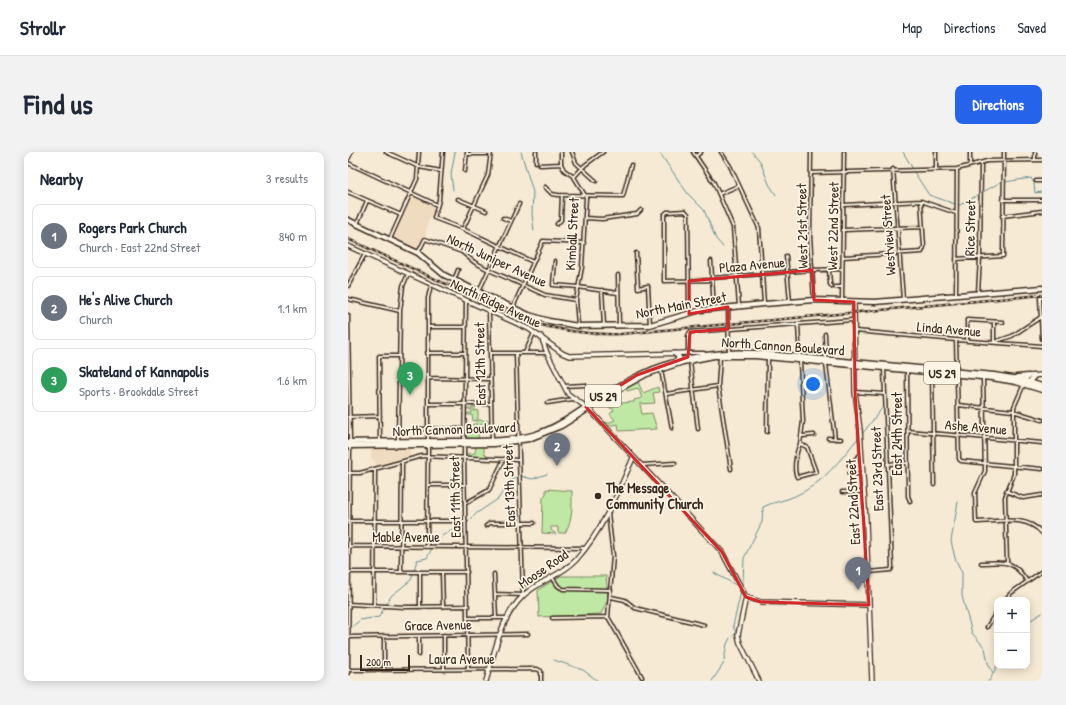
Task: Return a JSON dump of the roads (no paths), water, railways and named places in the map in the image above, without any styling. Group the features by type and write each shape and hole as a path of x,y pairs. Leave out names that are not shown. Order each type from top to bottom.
{"main road":[{"name":"North Main Street","path":"348,220 418,253 444,275 454,281 512,308 549,321 578,326 650,325 714,308 814,300 855,302 978,294 1042,288"},
{"name":"North Cannon Boulevard","path":"349,444 518,440 554,430 637,375 678,360 709,353 799,358 1008,377 1042,390"},
{"path":"675,354 679,357 678,360"},
{"name":"North Cannon Boulevard","path":"587,408 628,384 661,368 690,360 729,354"},
{"name":"North Cannon Boulevard","path":"855,364 884,368 907,368 932,373 957,373 1033,383 1042,386"},
{"path":"1008,377 1028,376"},
{"path":"1033,383 1031,380 1034,376"},
{"name":"North Cannon Boulevard","path":"464,442 518,440"},
{"name":"North Cannon Boulevard","path":"349,444 380,442 428,443"}],"street":[{"path":"348,158 349,152"},
{"path":"386,152 419,167 441,171"},
{"path":"390,239 412,192 419,167 420,152"},
{"path":"443,152 440,200 434,218 463,229 533,262"},
{"path":"536,152 536,162"},
{"path":"540,165 561,164 561,152"},
{"path":"572,152 576,163 596,181"},
{"path":"574,177 602,152"},
{"path":"693,152 714,183 734,232 739,306"},
{"path":"696,156 701,152"},
{"path":"721,152 730,166 738,186 759,228 764,304"},
{"name":"West 21st Street","path":"811,152 810,236 814,300"},
{"name":"West 22nd Street","path":"842,301 844,152"},
{"path":"936,152 936,169"},
{"path":"970,152 970,165"},
{"path":"956,259 1003,256 1002,216 1004,152"},
{"path":"1035,152 1035,160"},
{"path":"463,229 488,175 490,153 467,153 465,171"},
{"path":"811,173 893,169 957,169 970,165 1004,160 1042,160"},
{"path":"348,163 438,205"},
{"name":"Rice Street","path":"978,294 981,163"},
{"name":"Kimball Street","path":"561,164 564,170 574,177 586,196 584,243 576,300 578,326"},
{"path":"544,188 552,194 562,195 624,195 632,165"},
{"name":"Westview Street","path":"893,169 903,299"},
{"path":"956,295 957,169"},
{"path":"1036,181 1042,181"},
{"path":"719,194 738,186"},
{"path":"348,192 401,215"},
{"path":"557,224 561,220 562,195"},
{"path":"458,200 486,212"},
{"path":"1003,200 1042,200"},
{"path":"357,224 368,201"},
{"path":"844,205 921,201 956,213"},
{"path":"843,257 920,253 924,250 921,201"},
{"path":"479,292 519,204"},
{"path":"585,218 602,218 639,214 641,210"},
{"name":"Plaza Avenue","path":"689,281 688,214 685,211 668,212 664,215 664,281 689,281 712,280 713,278 842,269"},
{"path":"1002,216 1042,211"},
{"path":"503,218 511,222"},
{"path":"844,230 923,227"},
{"name":"North Juniper Avenue","path":"418,253 425,239 462,252 474,262 489,270 544,295 576,300"},
{"path":"512,308 543,241 584,243"},
{"name":"North Ridge Avenue","path":"348,247 534,332 562,353 574,357 709,353"},
{"path":"636,253 638,288 648,286 650,325"},
{"path":"348,286 365,254"},
{"path":"786,256 790,302"},
{"path":"555,261 553,285 618,293"},
{"path":"711,261 714,308"},
{"path":"454,281 458,270"},
{"path":"829,270 830,280 834,287 842,287"},
{"path":"398,442 398,356 400,311 403,286 408,274"},
{"path":"618,275 619,326"},
{"path":"689,281 689,314"},
{"path":"427,547 428,298 431,285"},
{"path":"602,290 604,326"},
{"path":"1041,298 1042,339"},
{"path":"348,299 400,311"},
{"name":"East 11th Street","path":"466,300 464,457 467,547 468,669"},
{"name":"East 22nd Street","path":"855,302 854,320 856,331"},
{"name":"East 22nd Street","path":"855,302 856,392 864,492 872,681"},
{"path":"728,307 729,354"},
{"name":"East 12th Street","path":"489,311 492,441"},
{"path":"348,315 348,672"},
{"path":"994,322 994,342 1012,336 1041,317"},
{"path":"688,353 688,334 693,331 854,320"},
{"path":"967,341 967,320 1003,322"},
{"path":"798,324 803,421 802,436 797,453 795,473 797,477 816,472 807,447 800,444"},
{"path":"428,327 465,327"},
{"name":"Linda Avenue","path":"856,331 1042,346"},
{"path":"525,353 534,332"},
{"path":"825,334 826,361 835,439"},
{"path":"541,336 547,353 563,386 573,399 587,408 722,552 746,597 738,635 740,643 760,681"},
{"path":"956,340 959,459 961,461 985,464 1042,469"},
{"path":"428,353 465,353"},
{"path":"490,353 547,353"},
{"name":"East 13th Street","path":"516,353 523,595"},
{"path":"380,442 379,356 398,356"},
{"path":"720,356 718,386 731,469"},
{"path":"767,432 768,356"},
{"path":"690,360 692,390 698,429"},
{"path":"661,368 672,428"},
{"name":"East 23rd Street","path":"867,572 891,570 884,368"},
{"name":"East 24th Street","path":"907,368 907,463 908,496 910,501"},
{"path":"932,373 934,485"},
{"path":"1007,562 1005,521 1006,490 1013,478 1013,411 1015,403 1028,376 1042,375"},
{"path":"1025,383 1034,376"},
{"path":"983,377 985,464 984,476 975,493 976,522 1027,522 1037,527 1042,532"},
{"path":"428,378 490,379"},
{"path":"563,386 585,385"},
{"path":"666,394 718,386"},
{"path":"856,392 884,394"},
{"path":"547,403 573,399"},
{"path":"428,404 491,404"},
{"path":"958,405 1013,411 1042,420"},
{"path":"349,417 380,416"},
{"path":"418,429 464,429"},
{"name":"Ashe Avenue","path":"908,432 984,437 1042,443"},
{"path":"802,436 814,435"},
{"path":"828,438 841,439"},
{"path":"849,465 861,454"},
{"path":"349,473 375,469 428,456 519,460"},
{"name":"Moose Road","path":"486,681 505,618 523,595 572,564 585,548 608,513 633,458"},
{"path":"466,503 490,490 504,459"},
{"path":"401,572 402,462"},
{"path":"641,465 675,463"},
{"path":"887,464 907,463"},
{"path":"374,605 375,469"},
{"path":"849,474 862,474"},
{"path":"428,485 465,485"},
{"path":"1006,490 1022,498 1042,495"},
{"path":"842,492 864,492"},
{"path":"608,513 614,556 608,617 642,677"},
{"path":"349,521 466,522"},
{"path":"486,526 490,523 534,523"},
{"name":"Mable Avenue","path":"348,546 585,548"},
{"path":"981,563 1007,562 1018,568 1027,581"},
{"path":"1008,597 1042,571"},
{"path":"348,572 467,572"},
{"path":"420,572 420,607"},
{"path":"442,572 443,607"},
{"path":"494,574 496,618"},
{"path":"552,577 558,586 563,589 611,590"},
{"path":"495,594 523,595"},
{"path":"610,597 625,600 635,608 704,625"},
{"path":"746,597 761,602 869,605"},
{"path":"348,604 420,607 468,606"},
{"path":"987,627 994,616"},
{"path":"552,618 608,617"},
{"path":"468,618 505,618"},
{"name":"Grace Avenue","path":"348,637 528,634"},
{"path":"444,635 444,670"},
{"path":"384,636 384,669"},
{"path":"419,636 419,655"},
{"name":"Laura Avenue","path":"348,672 384,669 537,669 541,671 541,681"}],"waterway":[{"path":"453,190 451,174 455,152"},
{"path":"521,152 533,192 532,214 534,231"},
{"path":"659,152 688,194 704,210 716,239 723,247"},
{"path":"752,152 760,161 769,184 776,195"},
{"path":"903,152 913,169"},
{"path":"914,172 929,195 955,204"},
{"path":"1005,182 1031,178 1034,183 1035,193 1042,192"},
{"path":"983,192 1001,182"},
{"path":"958,206 980,194"},
{"path":"863,433 883,407"},
{"path":"743,583 744,558 762,522 763,507 791,498 814,485 830,471 859,437"},
{"path":"521,476 532,479 547,474"},
{"path":"433,546 443,535 468,522 477,513 498,499 510,481 518,477"},
{"path":"958,502 951,541 955,558 962,573 962,596 972,633 985,648 988,663 993,673"},
{"path":"351,628 360,620 379,617 391,596 411,580 417,560 427,558 432,548"},
{"path":"714,573 736,585"},
{"path":"733,636 736,633 733,626 741,591"},
{"path":"1030,620 1042,613"},
{"path":"724,660 727,644 730,638"},
{"path":"554,660 583,670 598,681"},
{"path":"712,681 724,663"},
{"path":"988,681 996,669"}],"railway":[{"path":"348,239 527,321 562,330 597,334 621,334 1042,295"}],"place":[{"name":"Skateland of Kannapolis","path":"410,395"},
{"name":"He's Alive Church","path":"557,466"},
{"name":"The Message Community Church","path":"598,496"},
{"name":"Rogers Park Church","path":"858,590"}]}
